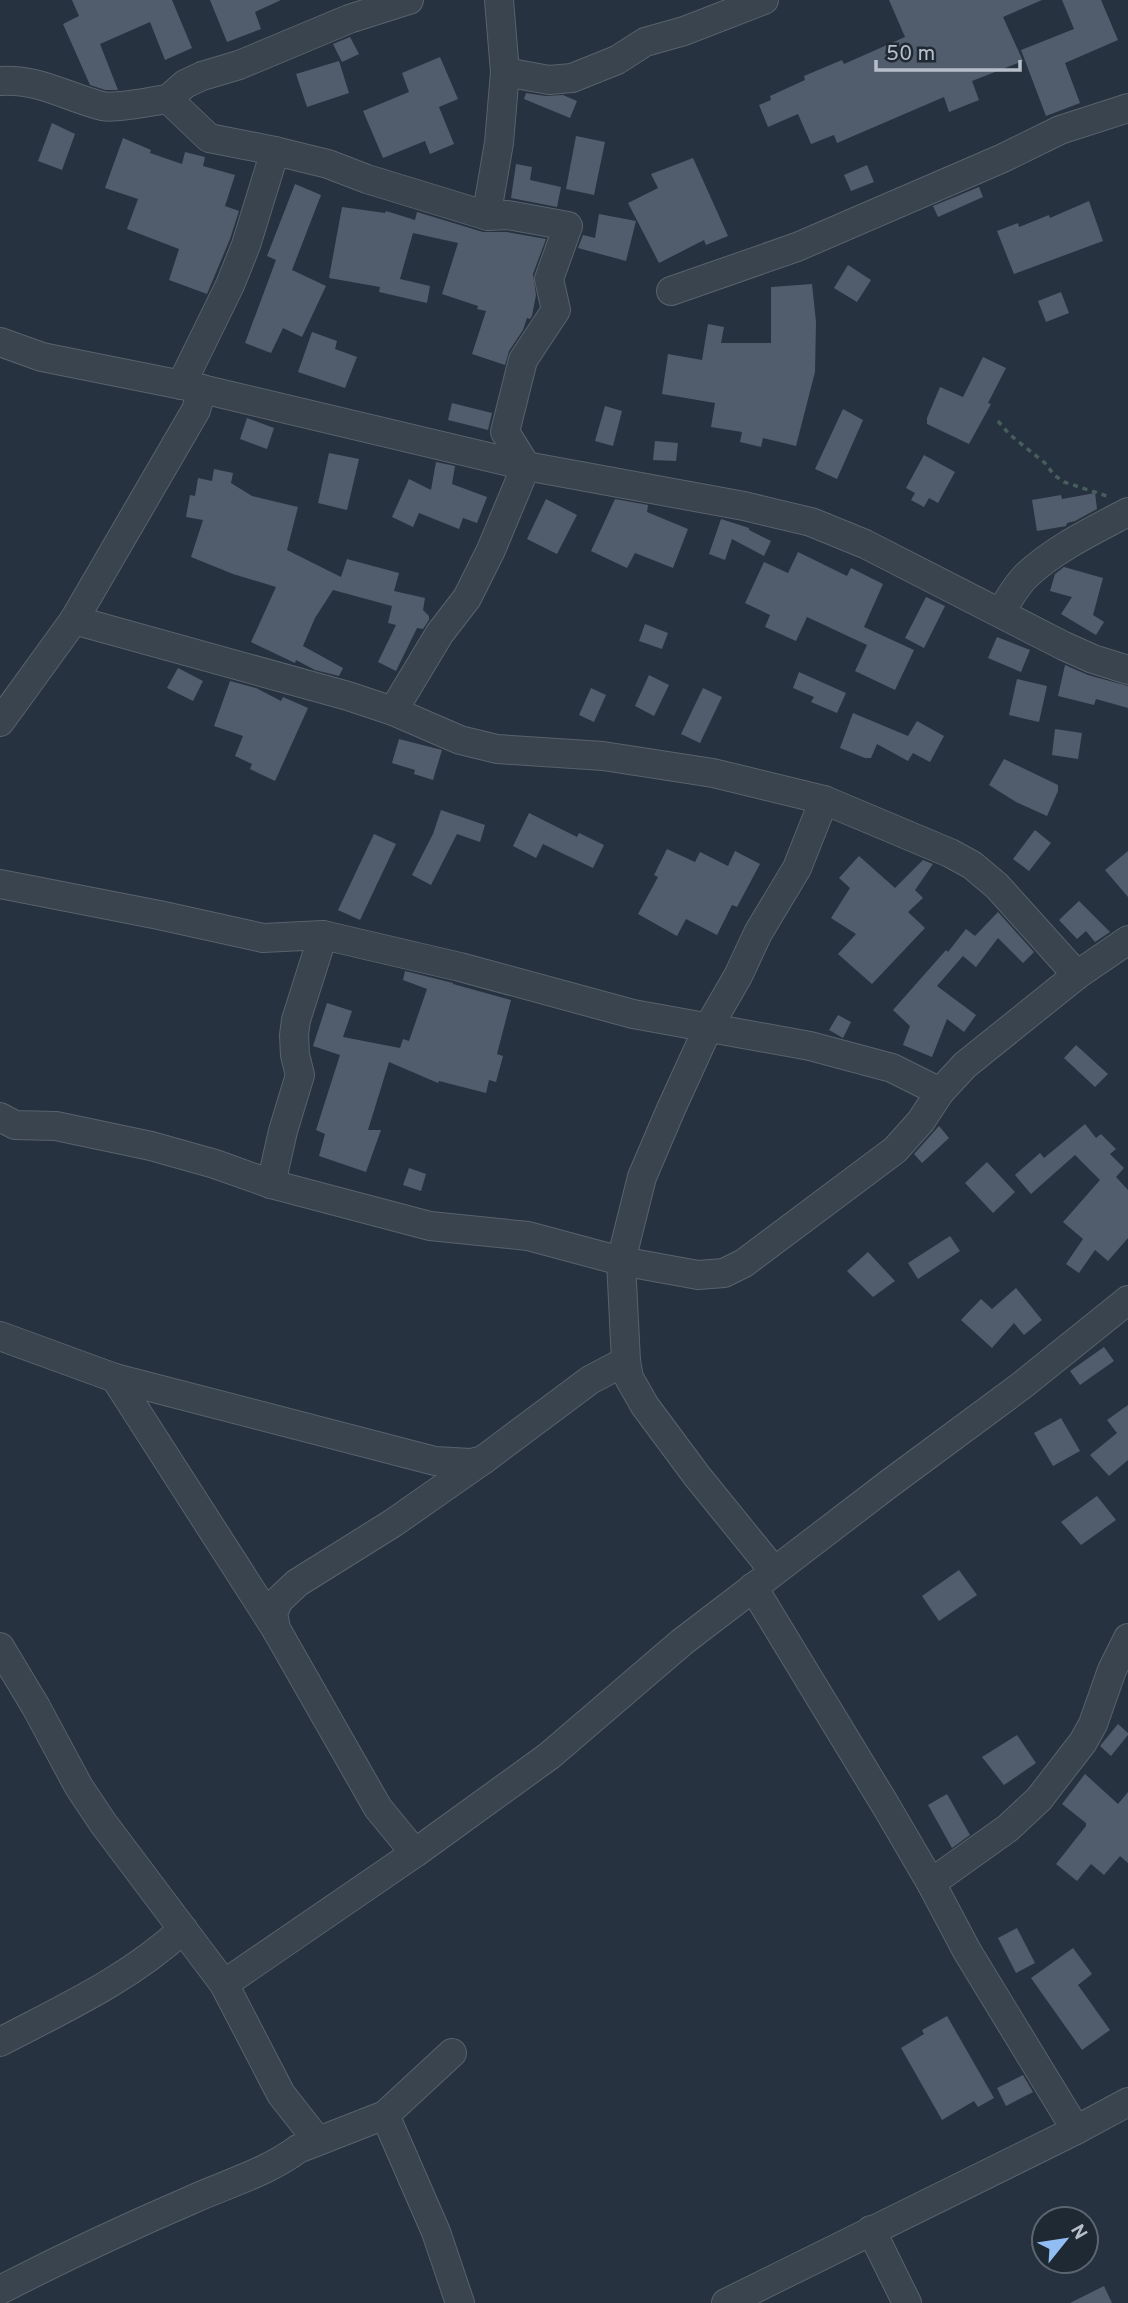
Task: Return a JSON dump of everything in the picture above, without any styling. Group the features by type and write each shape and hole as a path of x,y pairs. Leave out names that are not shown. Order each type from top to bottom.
{"street":[{"path":"0,81 42,85 105,107 168,99 185,84 202,76 239,65 349,19 409,0"},
{"path":"488,216 499,144 505,72 499,0"},
{"path":"505,72 549,79 572,78 617,60 645,42 684,31 764,0"},
{"path":"168,99 209,138 275,150 328,164 367,180 488,216 508,215 568,226 549,279 556,310 523,360 505,432 526,466"},
{"path":"671,291 797,247 1003,158 1060,130 1128,108"},
{"path":"0,722 74,620 196,410 191,387 212,322 242,255 275,150"},
{"path":"0,342 42,357 191,387 526,466 744,506 811,522 865,544 1074,650 1128,670"},
{"path":"393,711 440,633 467,598 491,550 526,466"},
{"path":"1000,612 1026,577 1124,506"},
{"path":"74,620 348,696 393,711 460,740 497,749 603,756 713,773 824,800 950,853 972,865 997,886 1077,975"},
{"path":"824,800 797,868 771,908 738,976 708,1028 642,1177 621,1261 629,1377 645,1406 697,1476 763,1579 967,1951 1076,2130"},
{"path":"0,884 263,938 324,935 460,967 633,1014 810,1046 892,1068 940,1092"},
{"path":"271,1184 300,1075 295,1055 296,1020 324,935"},
{"path":"0,1117 15,1125 56,1126 151,1146 215,1164 271,1184 430,1226 528,1236 621,1261 698,1275 724,1273 744,1262 895,1150 921,1121 940,1092 965,1065 1077,975 1128,940"},
{"path":"224,1984 415,1853 549,1756 682,1642 1021,1387 1128,1300"},
{"path":"0,1336 115,1378 435,1461 471,1463 483,1460"},
{"path":"276,1629 273,1613 279,1600 297,1583 393,1523 590,1380 626,1361"},
{"path":"115,1378 276,1629 378,1808 415,1853"},
{"path":"930,1883 1007,1828 1039,1800 1070,1760 1093,1724 1112,1670 1128,1639"},
{"path":"0,1647 79,1787 224,1984 281,2094 317,2140"},
{"path":"0,2042 118,1977 169,1942 183,1929"},
{"path":"0,2290 190,2200 254,2174 317,2140 385,2115 452,2053"},
{"path":"726,2303 1128,2102"},
{"path":"385,2115 436,2232 460,2303"},
{"path":"871,2230 907,2303"}],"path":[{"path":"998,421 1064,482 1124,506"}],"building":[{"path":"72,0 172,0 192,48 165,60 150,22 100,44 118,90 105,90 90,85 63,24 79,16"},
{"path":"210,0 281,0 255,12 261,29 227,42"},
{"path":"889,0 1042,0 1003,17 1023,61 972,81 979,100 949,112 944,97 837,143 834,135 811,144 798,114 768,127 759,105 771,100 770,96 805,80 804,76 842,60 844,64 905,37"},
{"path":"1062,0 1101,0 1118,40 1065,63 1080,103 1046,116 1021,50 1074,29"},
{"path":"350,37 359,54 342,62 333,44"},
{"path":"440,57 458,99 439,107 454,144 430,154 425,141 383,158 363,111 409,92 402,73"},
{"path":"339,61 349,93 307,107 296,74"},
{"path":"526,93 563,95 577,101 570,118 524,99"},
{"path":"52,123 75,134 62,170 38,161"},
{"path":"576,136 605,142 594,195 566,189"},
{"path":"123,138 151,150 150,153 182,164 185,152 205,157 203,166 235,175 225,206 239,211 207,294 169,280 179,249 127,229 138,199 105,188"},
{"path":"693,158 728,236 706,245 704,240 659,263 628,203 658,188 651,174"},
{"path":"516,164 532,167 530,180 561,187 557,207 511,198"},
{"path":"867,165 874,182 851,191 844,175"},
{"path":"295,184 321,195 292,270 326,286 302,337 283,328 271,353 245,343 276,260 267,256"},
{"path":"979,187 983,197 938,217 933,206"},
{"path":"1089,201 1103,241 1014,274 997,231 1018,223 1019,227 1049,215 1050,218"},
{"path":"342,207 386,211 415,220 417,212 483,232 507,232 546,239 533,274 536,295 532,316 527,318 523,330 509,351 505,365 472,354 486,311 442,294 458,243 413,233 400,279 430,286 427,303 379,292 380,287 329,278"},
{"path":"599,214 636,221 626,261 578,248 583,235 595,238"},
{"path":"848,265 871,280 857,302 834,288"},
{"path":"812,284 816,322 815,372 796,446 763,438 761,447 740,442 742,432 711,427 715,403 662,394 668,354 702,360 708,324 724,327 721,343 771,343 771,287"},
{"path":"1061,292 1069,313 1046,322 1038,301"},
{"path":"312,332 337,341 335,349 357,357 345,388 298,372"},
{"path":"983,357 1006,368 988,403 991,404 969,444 927,424 927,418 940,387 963,397"},
{"path":"452,403 492,413 488,430 448,420"},
{"path":"605,406 622,411 613,446 595,441"},
{"path":"843,409 863,420 837,479 815,469"},
{"path":"247,418 274,428 267,449 240,439"},
{"path":"655,441 678,443 676,461 653,460"},
{"path":"329,453 359,459 347,510 318,503"},
{"path":"924,455 955,472 938,503 929,498 924,507 911,500 915,493 906,488"},
{"path":"436,462 455,466 452,484 487,497 477,523 463,518 459,529 419,513 413,527 392,517 409,479 431,490"},
{"path":"214,469 233,473 231,483 252,496 298,507 287,550 341,577 347,559 399,573 394,591 425,598 423,610 429,620 423,629 417,628 396,671 378,662 396,625 388,623 392,606 333,590 315,618 303,646 343,668 339,676 315,670 296,660 295,663 251,642 276,587 191,557 203,520 186,517 190,495 195,496 198,478 212,481"},
{"path":"1095,493 1097,509 1067,523 1066,526 1037,531 1032,500 1061,495 1062,499"},
{"path":"546,499 577,515 557,554 527,539"},
{"path":"615,499 648,505 647,512 688,529 673,568 635,553 627,568 591,551"},
{"path":"721,519 749,528 771,541 764,556 732,539 725,560 709,554"},
{"path":"798,552 847,576 851,568 883,584 864,627 914,650 895,690 855,671 867,645 807,617 796,641 765,627 770,615 745,603 764,562 788,573"},
{"path":"1064,567 1103,578 1093,615 1104,622 1096,635 1061,614 1072,597 1050,591 1055,574"},
{"path":"926,597 945,606 924,648 905,638"},
{"path":"645,624 668,633 662,649 639,641"},
{"path":"997,637 1030,650 1021,672 988,658"},
{"path":"1065,665 1088,675 1128,686 1128,708 1096,699 1094,705 1058,696"},
{"path":"178,668 203,681 193,701 167,688"},
{"path":"799,672 846,693 837,713 811,702 814,697 793,688"},
{"path":"649,675 669,685 654,716 635,706"},
{"path":"1017,679 1047,686 1039,722 1009,715"},
{"path":"230,681 256,688 281,701 283,697 308,708 275,781 250,769 252,764 235,756 243,736 214,726"},
{"path":"591,688 606,695 594,722 579,715"},
{"path":"703,688 722,697 700,743 681,734"},
{"path":"853,713 908,736 917,721 944,736 930,762 913,753 908,761 877,744 871,758 865,758 840,748"},
{"path":"1055,729 1082,733 1078,759 1052,755"},
{"path":"399,739 442,750 433,780 414,774 415,770 392,763"},
{"path":"1004,759 1058,785 1047,816 1016,802 989,785"},
{"path":"441,810 485,825 480,842 457,834 431,885 412,875 433,834"},
{"path":"529,813 577,837 579,833 604,845 593,868 543,844 536,858 513,846"},
{"path":"1035,830 1051,843 1029,871 1013,859"},
{"path":"374,834 396,844 360,920 338,910"},
{"path":"667,849 695,862 700,852 728,866 735,851 760,864 737,907 732,905 717,935 686,919 677,936 638,914 658,877 654,875"},
{"path":"1128,851 1128,897 1105,870"},
{"path":"859,856 895,888 923,860 933,864 915,890 923,898 908,912 925,928 872,984 838,954 856,934 831,918 850,888 839,878"},
{"path":"1079,901 1110,932 1095,942 1086,931 1077,939 1059,920"},
{"path":"998,912 1034,952 1023,963 998,938 976,967 963,956 937,986 976,1015 964,1032 947,1019 932,1057 903,1045 910,1026 893,1010 966,929 975,936"},
{"path":"405,971 511,1000 497,1054 503,1056 496,1082 489,1080 486,1093 439,1081 438,1083 389,1062 368,1130 381,1130 366,1172 319,1156 325,1134 316,1130 340,1055 313,1046 327,1003 352,1011 343,1037 400,1048 403,1039 409,1041 427,989 403,980"},
{"path":"838,1015 851,1022 843,1038 829,1030"},
{"path":"1076,1045 1108,1074 1095,1087 1064,1058"},
{"path":"1085,1124 1096,1138 1101,1134 1116,1149 1110,1154 1124,1168 1116,1177 1128,1190 1128,1238 1108,1261 1095,1250 1079,1273 1066,1264 1083,1239 1063,1222 1100,1180 1075,1155 1031,1194 1015,1175 1040,1153 1044,1158"},
{"path":"939,1126 949,1138 922,1163 914,1154"},
{"path":"987,1162 1015,1192 993,1213 965,1183"},
{"path":"409,1168 426,1174 421,1191 403,1185"},
{"path":"950,1236 960,1251 918,1279 908,1263"},
{"path":"868,1252 895,1281 873,1297 847,1271"},
{"path":"1016,1288 1042,1320 1024,1335 1014,1323 992,1348 961,1320 981,1299 992,1309"},
{"path":"1104,1347 1114,1361 1080,1385 1070,1371"},
{"path":"1128,1405 1128,1460 1109,1476 1090,1455 1117,1433 1107,1420"},
{"path":"1061,1418 1080,1451 1053,1466 1034,1433"},
{"path":"1097,1496 1116,1520 1081,1545 1061,1522"},
{"path":"959,1570 977,1595 939,1621 922,1596"},
{"path":"1118,1724 1128,1735 1111,1756 1100,1746"},
{"path":"1017,1735 1036,1763 1004,1785 982,1757"},
{"path":"1085,1774 1118,1804 1128,1792 1128,1863 1120,1856 1104,1875 1091,1864 1077,1881 1056,1864 1086,1826 1086,1823 1062,1804"},
{"path":"947,1794 970,1835 952,1848 928,1805"},
{"path":"1017,1928 1035,1963 1016,1973 998,1938"},
{"path":"1073,1948 1092,1974 1078,1985 1110,2030 1082,2050 1031,1978"},
{"path":"947,2016 994,2098 978,2107 974,2101 942,2120 901,2048 924,2034 922,2030"},
{"path":"1023,2075 1033,2092 1006,2106 997,2088"},
{"path":"1104,2286 1112,2303 1070,2303"}]}
